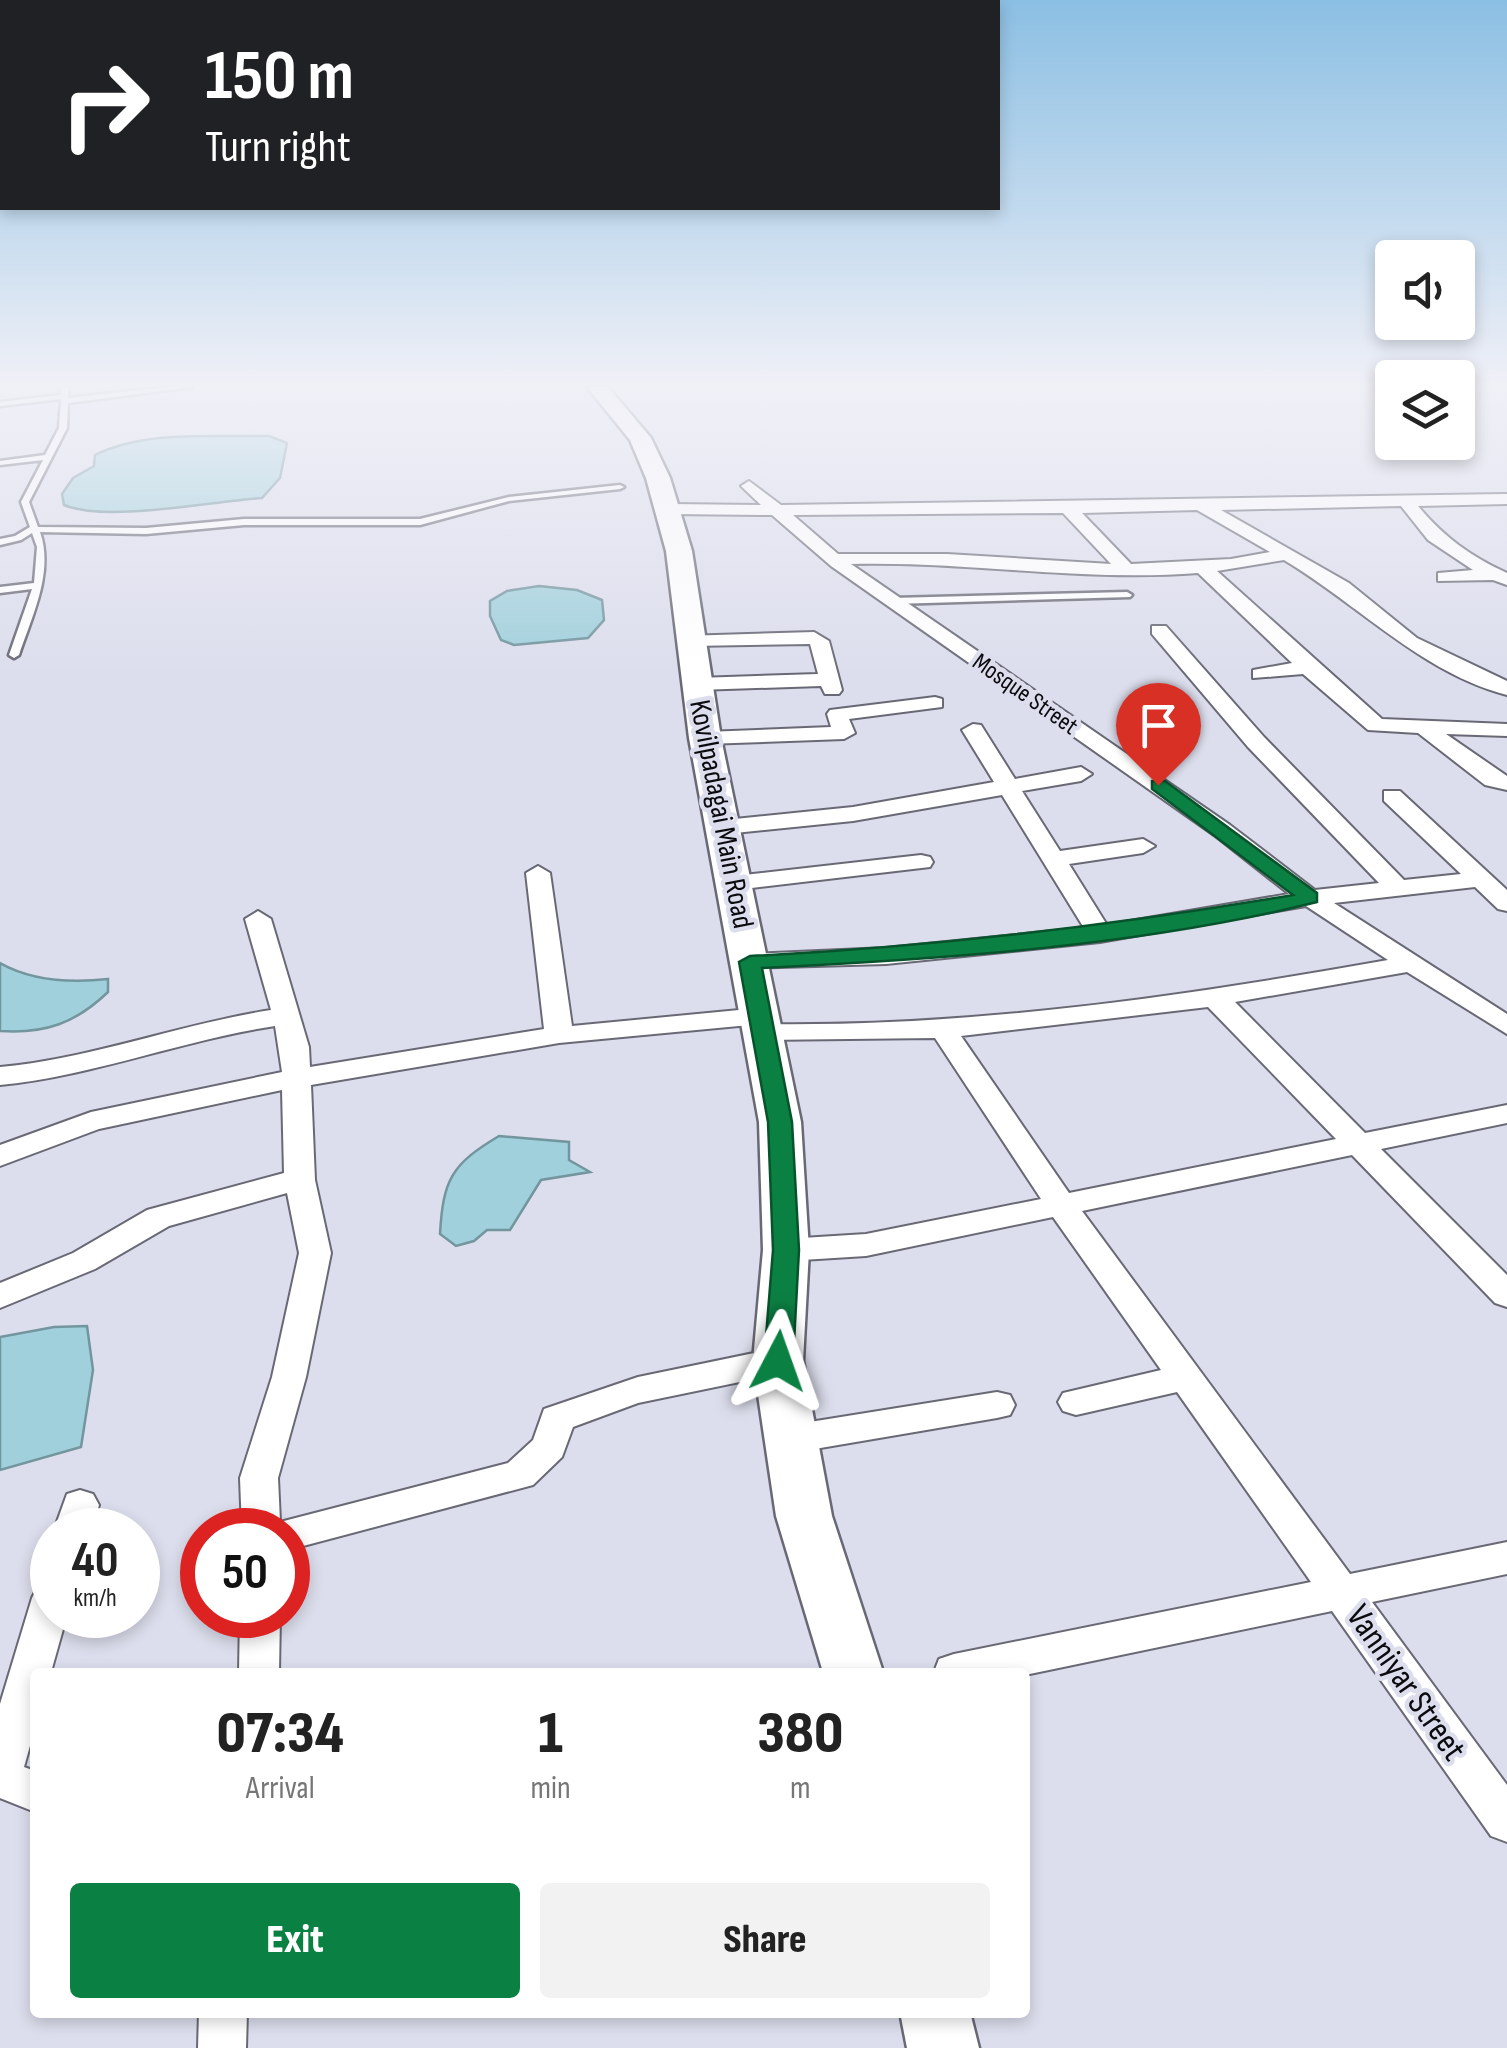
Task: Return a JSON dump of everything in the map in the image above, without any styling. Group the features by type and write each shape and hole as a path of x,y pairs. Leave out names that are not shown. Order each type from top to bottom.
{"main road":[{"name":"Kovilpadagai Main Road","path":"657,483 679,551 705,738 780,1122 786,1250 778,1361 804,1516 851,1668"},
{"path":"936,2018 943,2048"}],"street":[{"name":"Mosque Street","path":"750,486 834,559 1222,830 1310,898 1507,1026"},
{"path":"667,509 776,512 1487,500 1504,508"},
{"path":"1406,502 1434,536 1463,558 1504,576"},
{"path":"1200,505 1343,587 1410,642 1507,689"},
{"path":"1068,508 1128,572"},
{"path":"913,536 922,565"},
{"path":"834,559 1128,572 1204,568 1288,554"},
{"path":"1204,568 1308,667 1376,725 1507,730"},
{"path":"1444,577 1504,576"},
{"path":"1159,630 1256,742 1398,888"},
{"path":"690,640 814,638 819,641 831,685 697,684"},
{"path":"1260,674 1308,667"},
{"path":"705,738 844,733 838,714 936,703"},
{"path":"1426,729 1493,780 1507,782"},
{"path":"974,730 1100,934"},
{"path":"724,827 853,814 1081,774"},
{"path":"1392,796 1507,904"},
{"path":"1054,859 1143,846"},
{"path":"736,883 920,862"},
{"path":"538,873 560,1034"},
{"path":"750,962 886,956 1100,934 1310,898 1480,879"},
{"path":"258,919 299,1078 300,1180 315,1254 289,1377 259,1478 260,1508"},
{"path":"0,1156 91,1121 299,1078 560,1034 761,1024 944,1031 1164,1009 1408,964"},
{"path":"1216,999 1507,1294"},
{"path":"0,1076 34,1073 206,1028 285,1016"},
{"name":"Vanniyar Street","path":"944,1031 1060,1205 1507,1822"},
{"path":"786,1250 866,1245 1507,1114"},
{"path":"0,1296 84,1262 158,1218 226,1196 300,1180"},
{"path":"310,1529 520,1475 549,1447 557,1419 588,1405 664,1382 778,1361"},
{"path":"1076,1402 1186,1377"},
{"path":"791,1439 997,1405"},
{"path":"973,1668 1507,1558"},
{"path":"32,1668 40,1638"},
{"path":"259,1668 260,1638"},
{"path":"30,1673 0,1776 30,1790"},
{"path":"222,2048 223,2018"}],"lane":[{"path":"0,651 15,652 38,585 41,547 25,502 36,483"},
{"path":"0,542 18,538 32,529 146,531 244,522 420,522 509,499 620,487"},
{"path":"0,590 38,585"},
{"path":"893,601 1127,595"}],"water":[{"path":"70,483 276,483 262,498 132,511 83,510 64,505 62,494"},
{"path":"539,586 577,590 602,600 604,620 588,638 514,645 501,640 490,616 490,601 507,591"},
{"path":"0,963 25,974 52,979 108,979 108,992 84,1012 59,1024 31,1031 0,1031"},
{"path":"499,1136 569,1142 569,1160 590,1172 541,1180 510,1230 487,1230 474,1241 456,1246 440,1234 448,1186 470,1155"},
{"path":"87,1326 93,1370 81,1447 0,1470 0,1337 54,1327"}],"route":[{"path":"778,1361 786,1250 780,1122 750,962 886,956 1100,934 1310,898 1158,785"}]}
